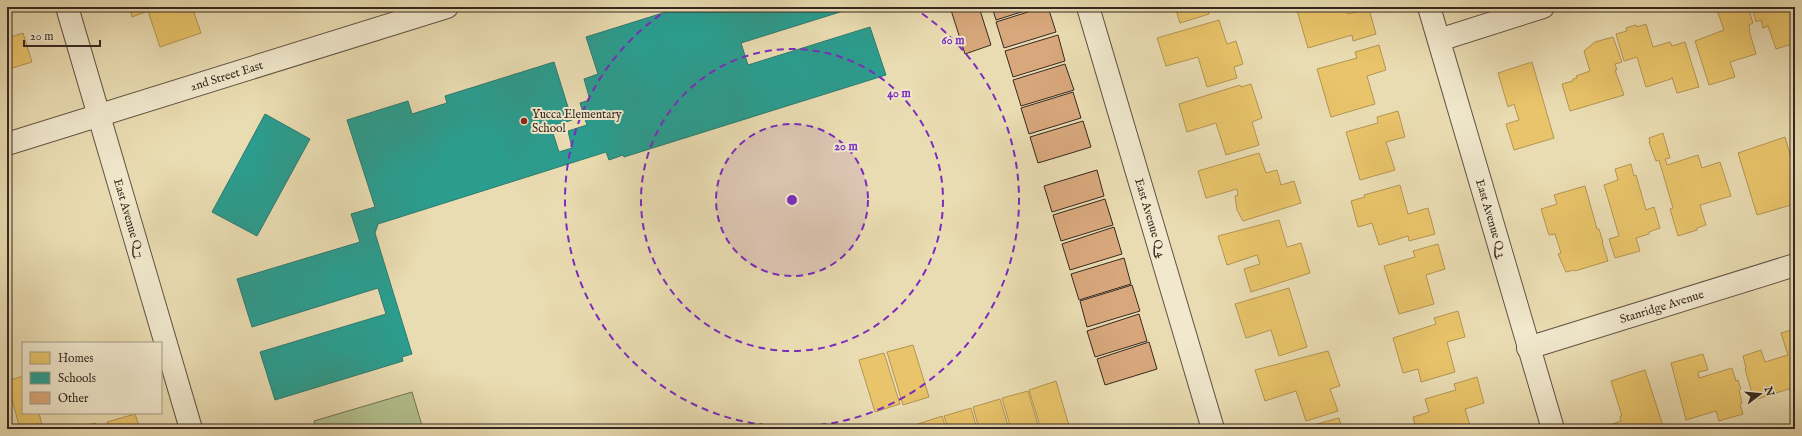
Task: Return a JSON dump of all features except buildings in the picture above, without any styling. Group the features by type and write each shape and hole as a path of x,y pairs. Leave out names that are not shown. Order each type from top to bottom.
{"street":[{"name":"East Avenue Q 7","path":"67,7 191,429"},
{"name":"2nd Street East","path":"7,144 99,114 447,7"},
{"name":"East Avenue Q 4","path":"1088,7 1213,429"},
{"name":"East Avenue Q 3","path":"1429,7 1528,348 1554,429"},
{"path":"1439,40 1543,7"},
{"name":"Stanridge Avenue","path":"1528,348 1795,265"}],"green space":[{"path":"412,392 423,429 316,429 314,421"}],"place":[{"name":"Yucca Elementary School","path":"524,121"}]}
